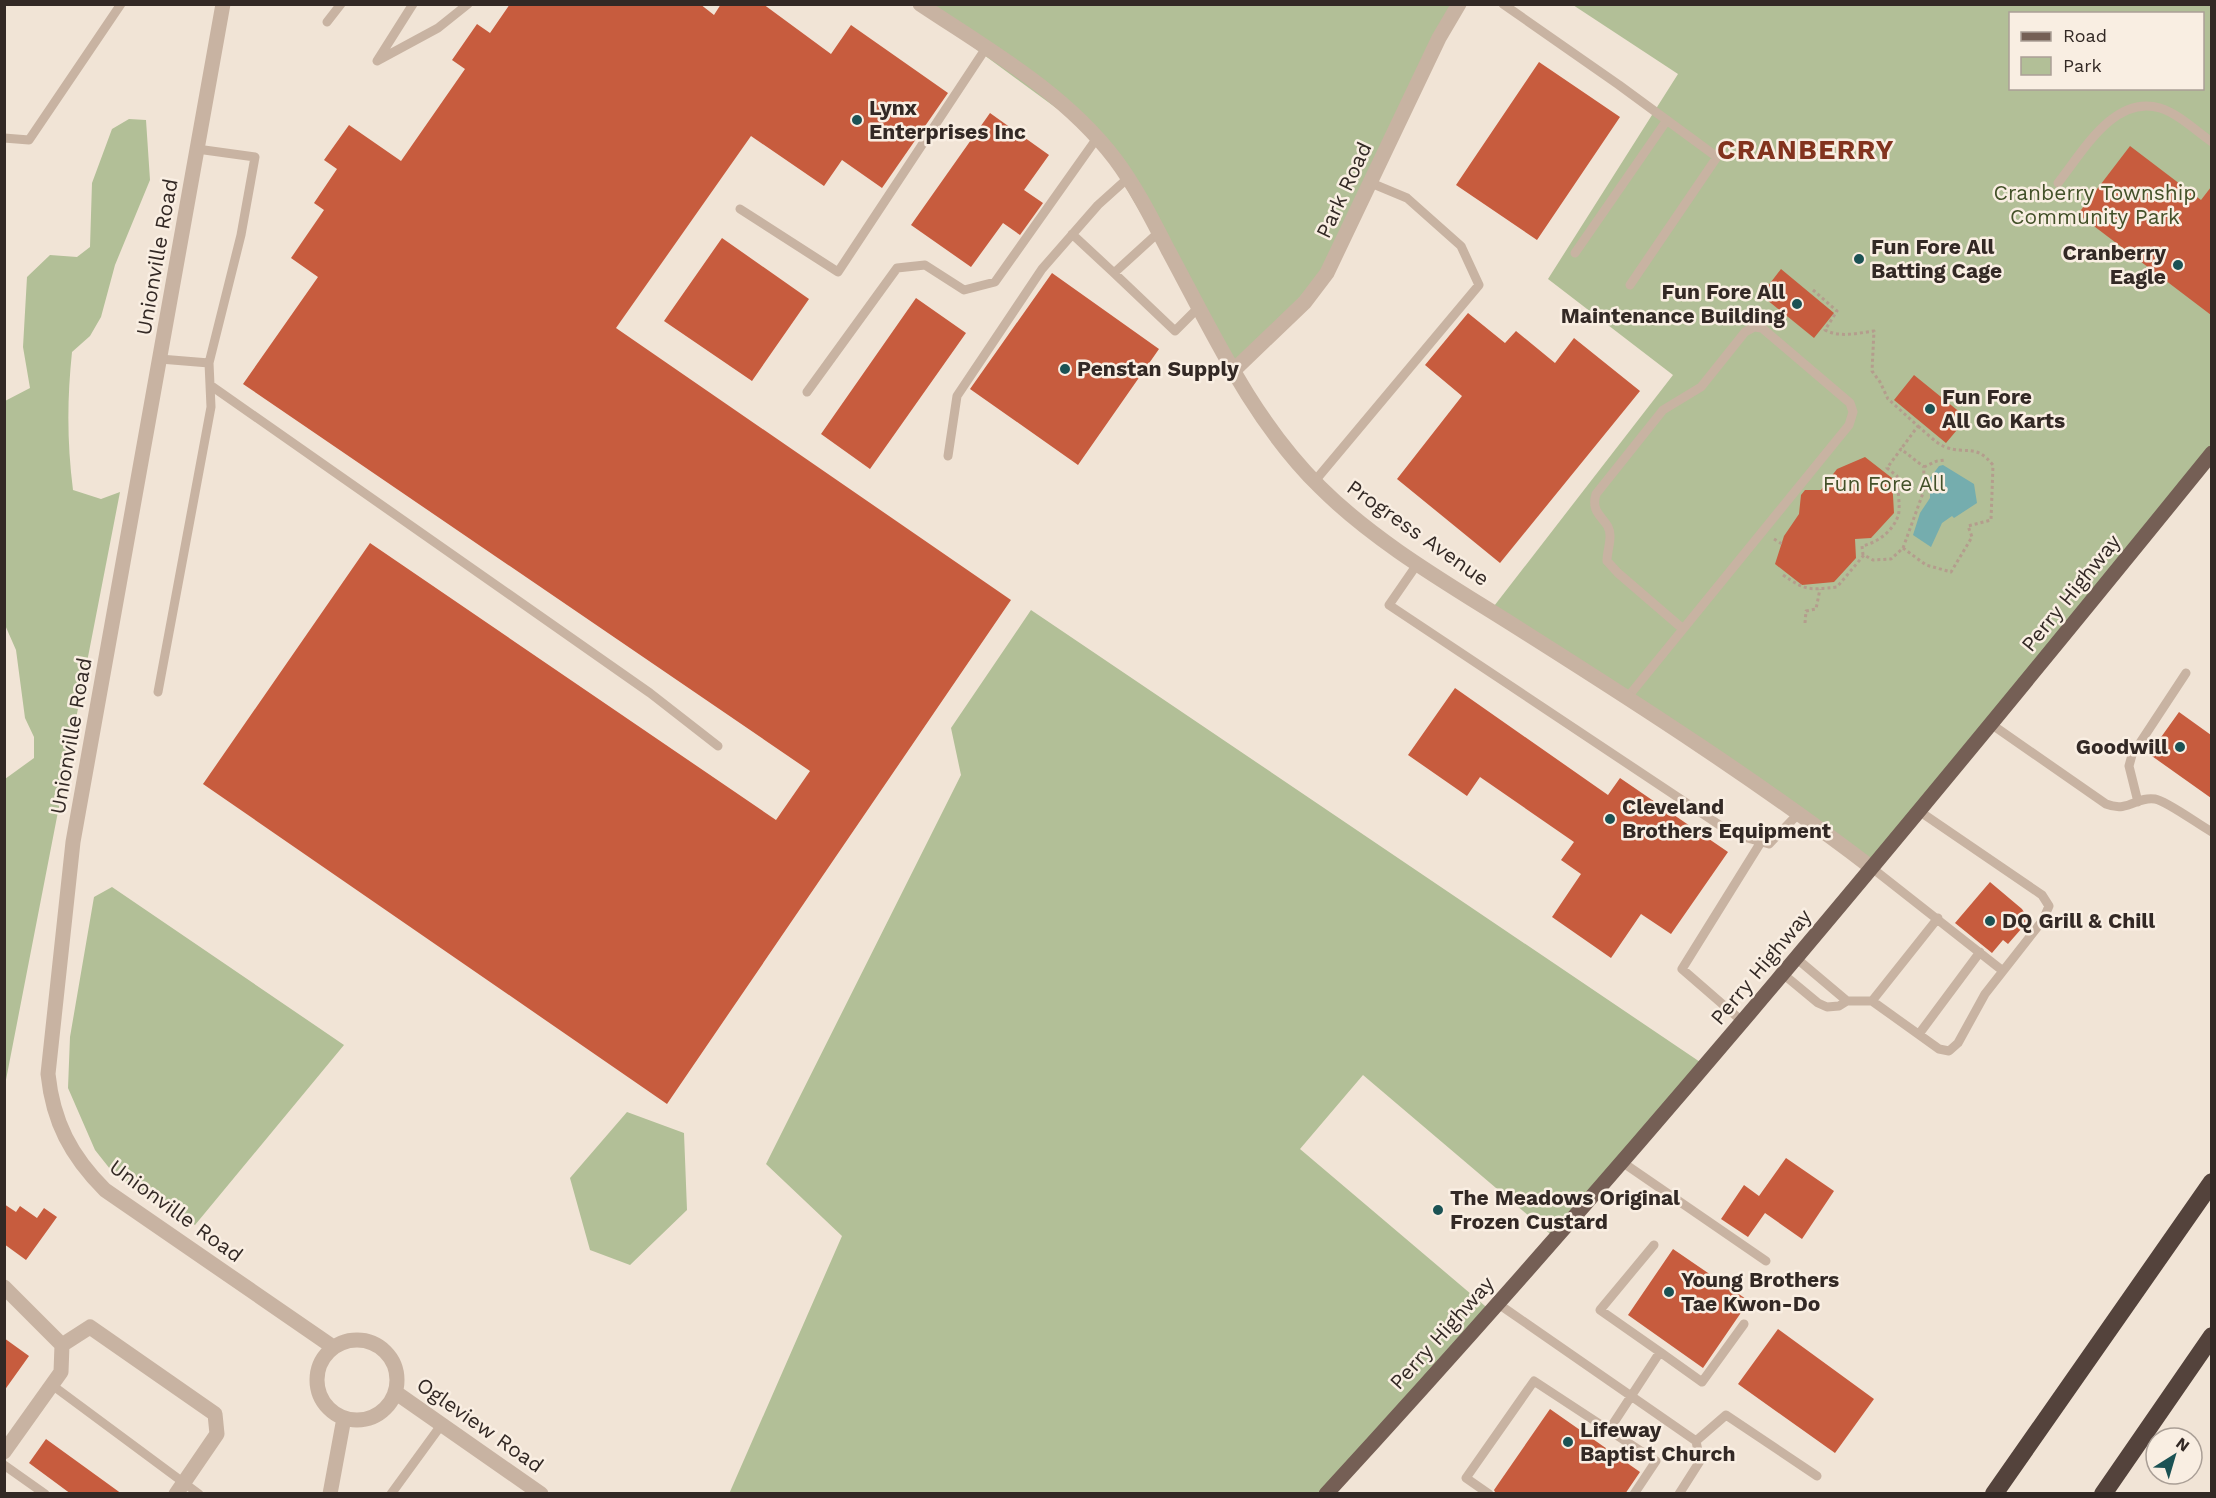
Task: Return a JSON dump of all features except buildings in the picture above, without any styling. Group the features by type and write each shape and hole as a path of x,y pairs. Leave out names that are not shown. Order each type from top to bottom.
{"highway":[{"path":"1994,1494 2211,1182"},
{"path":"2103,1494 2211,1336"},
{"path":"2118,1472 2211,1358"}],"main road":[{"name":"Perry Highway","path":"1326,1494 1622,1162 1743,1022 1991,724 2211,453"}],"street":[{"name":"Unionville Road","path":"223,4 73,842 48,1074 57,1120 74,1151 105,1190 333,1347"},
{"name":"Progress Avenue","path":"920,4 1061,102 1097,138 1128,178 1233,370 1269,429 1314,482 1364,525 1418,563 1799,813 1872,868"},
{"name":"Park Road","path":"1233,370 1317,288 1336,257 1439,38 1459,4"},
{"path":"4,1287 62,1345 61,1372 4,1452"},
{"path":"62,1345 90,1327 215,1414 217,1434 180,1488"},
{"path":"350,1340 363,1340 375,1344 386,1352 393,1363 397,1376 395,1392 382,1411 370,1418 357,1420 344,1418 332,1412 323,1402 317,1390 316,1377 320,1364 333,1347 350,1340"},
{"name":"Ogleview Road","path":"395,1392 536,1492"},
{"path":"330,1494 344,1418"}],"lane":[{"path":"4,138 29,140 121,4"},
{"path":"327,22 341,4"},
{"path":"413,4 377,61 438,27 468,4"},
{"path":"1503,4 1718,157 1630,285"},
{"path":"740,209 838,272 986,48"},
{"path":"2058,183 2103,126 2115,115 2127,109 2159,108 2173,114 2211,142"},
{"path":"1575,253 1667,120"},
{"path":"807,392 897,268 925,265 964,290 995,282 1097,138"},
{"path":"158,692 211,407 209,363 241,235 255,157 197,149"},
{"path":"948,456 957,396 1042,269 1098,205 1128,178"},
{"path":"1314,482 1479,285 1461,246 1407,198 1371,183"},
{"path":"1114,273 1159,232"},
{"path":"1072,234 1175,331 1199,307"},
{"path":"1627,698 1849,425 1853,412 1850,403 1839,391 1762,328 1754,327 1745,332 1701,387 1663,410 1596,494 1593,502 1597,514 1607,525 1610,537 1607,561 1683,629"},
{"path":"160,359 209,363"},
{"path":"210,386 650,693 718,746"},
{"path":"1418,563 1389,605 1733,834 1769,844 1799,813"},
{"path":"2138,802 2129,766 2132,755 2187,673"},
{"path":"1991,724 2106,804 2117,808 2146,799 2157,799 2211,832"},
{"path":"1783,974 1822,1005 1834,1008 1847,1001 1872,1001 1939,1048 1949,1051 1958,1043 1985,994 2043,920 2049,906 2042,895 1919,811"},
{"path":"1743,1022 1682,969 1761,842"},
{"path":"1872,868 2003,971"},
{"path":"1872,1001 1938,918"},
{"path":"1919,1034 1980,952"},
{"path":"1796,958 1847,1001"},
{"path":"1622,1162 1766,1261"},
{"path":"1654,1245 1600,1310 1702,1382 1744,1323"},
{"path":"1497,1303 1696,1440 1700,1461 1679,1494"},
{"path":"1609,1430 1660,1352"},
{"path":"1489,1494 1466,1478 1534,1380 1656,1461 1634,1494"},
{"path":"52,1385 180,1488 199,1494"},
{"path":"1696,1440 1726,1415 1816,1476"},
{"path":"391,1494 442,1424"},
{"path":"4,1465 45,1494"}],"path":[{"path":"1813,290 1837,311 1826,330 1848,334 1874,331 1872,371 1888,399 1944,447 1976,450 1984,454 1993,465 1991,520 1968,526 1972,537 1951,572 1926,565 1903,548"},
{"path":"1862,546 1873,544 1885,535 1899,515 1897,476 1887,468 1918,426"},
{"path":"1901,449 1924,467"},
{"path":"1924,467 1938,460 1946,460"},
{"path":"1862,538 1864,555 1873,560 1891,559 1903,548 1923,493 1924,467"},
{"path":"1784,575 1802,588 1837,587 1864,555"},
{"path":"1805,623 1806,611 1816,609 1820,589"}],"green space":[{"path":"916,5 1462,5 1336,257 1233,371 1097,138"},
{"name":"Fun Fore All","path":"1573,5 2211,5 2211,453 1872,868 1491,610 1673,375 1548,279 1678,74"},
{"path":"129,119 146,120 150,180 115,265 101,317 90,336 72,352 69,387 69,438 73,490 101,499 120,492 5,1085 5,779 34,758 34,737 25,718 16,650 5,625 5,401 30,388 23,347 27,277 50,255 77,257 90,247 92,183 112,129"},
{"path":"1031,610 1706,1066 1555,1238 1363,1075 1300,1149 1491,1311 1326,1493 729,1494 842,1236 766,1164 961,775 951,728"},
{"path":"112,887 344,1045 195,1225 114,1174 95,1150 68,1088 70,1037 94,897"},
{"path":"627,1112 684,1133 687,1210 630,1265 590,1250 570,1178"}],"water":[{"path":"1943,465 1974,484 1977,503 1942,523 1931,547 1913,535 1920,513 1930,498 1930,478 1939,466"}],"place":[{"name":"Lynx Enterprises Inc","path":"857,120"},
{"name":"Fun Fore All Batting Cage","path":"1859,259"},
{"name":"Cranberry Eagle","path":"2178,265"},
{"name":"Fun Fore All Maintenance Building","path":"1797,304"},
{"name":"Penstan Supply","path":"1065,369"},
{"name":"Fun Fore All Go Karts","path":"1930,409"},
{"name":"Goodwill","path":"2180,747"},
{"name":"Cleveland Brothers Equipment","path":"1610,819"},
{"name":"DQ Grill & Chill","path":"1990,921"},
{"name":"The Meadows Original Frozen Custard","path":"1438,1210"},
{"name":"Young Brothers Tae Kwon-Do","path":"1669,1292"},
{"name":"Lifeway Baptist Church","path":"1568,1442"}],"district":[{"name":"CRANBERRY","path":"1806,150"}],"park label":[{"name":"Cranberry Township Community Park","path":"2095,205"}]}
